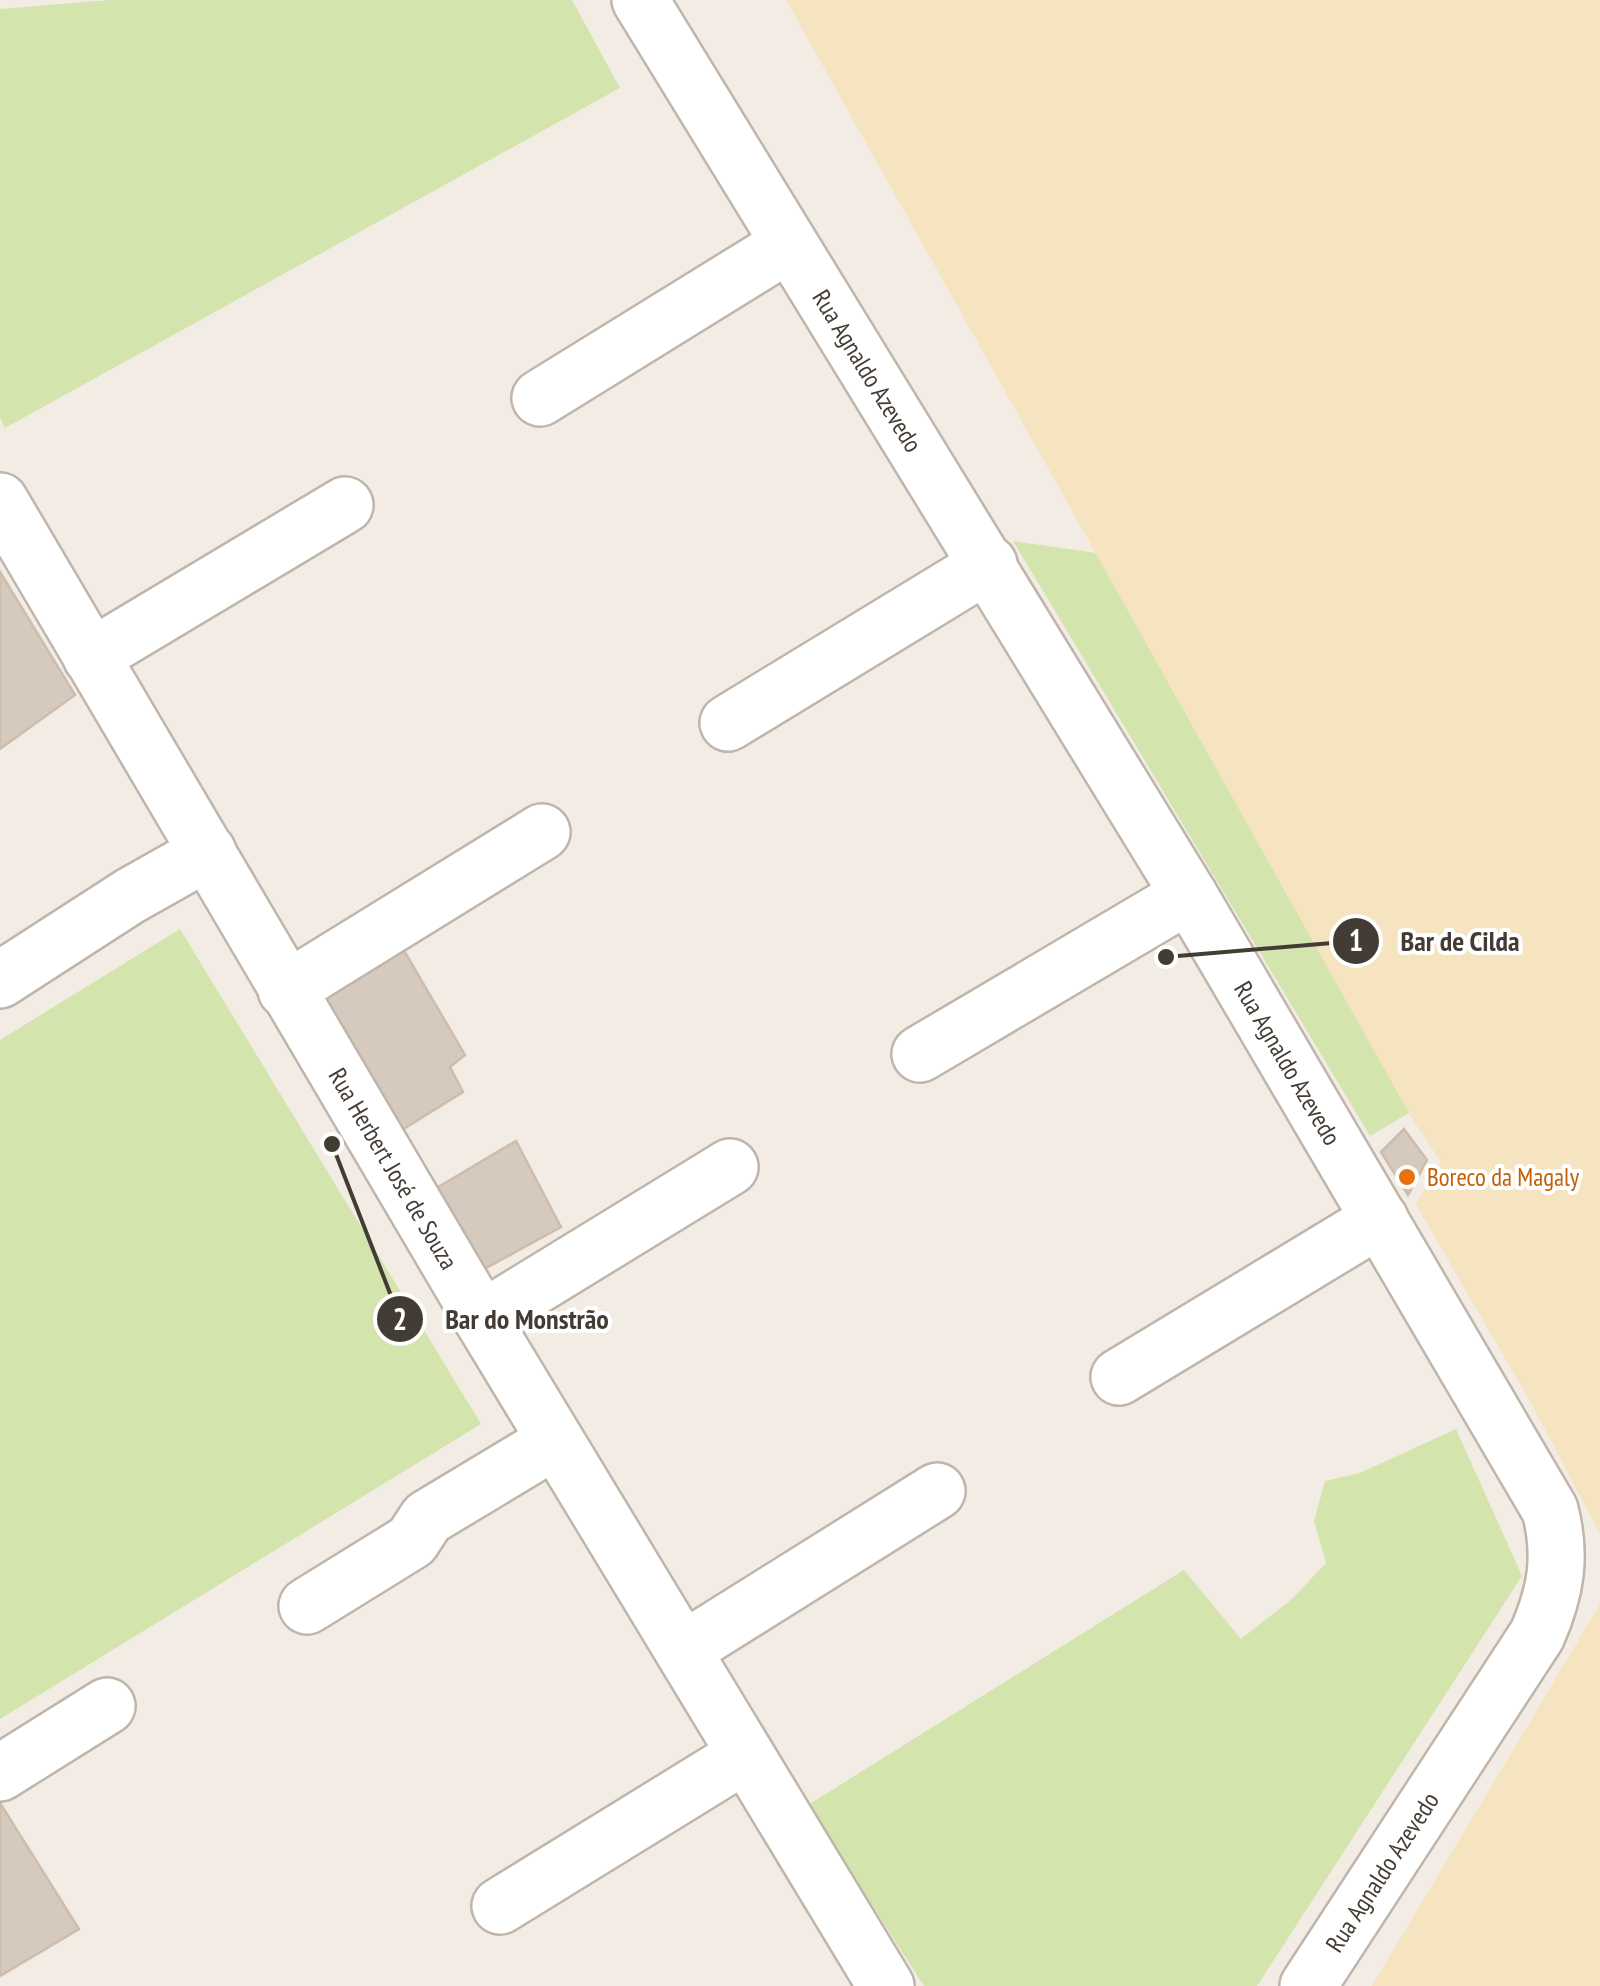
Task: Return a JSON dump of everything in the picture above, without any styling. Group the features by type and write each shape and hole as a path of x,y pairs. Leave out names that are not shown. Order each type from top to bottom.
{"street":[{"name":"Rua Agnaldo Azevedo","path":"640,0 1189,895 1550,1510 1558,1538 1558,1568 1552,1603 1537,1635 1308,1986"},
{"path":"540,398 789,244"},
{"path":"91,657 344,504"},
{"name":"Rua Herbert José de Souza","path":"7,530 91,657 482,1319 886,1986"},
{"path":"728,723 989,564"},
{"path":"286,990 542,832"},
{"path":"0,980 130,896 208,852"},
{"path":"920,1054 1189,895"},
{"path":"482,1319 730,1167"},
{"path":"1119,1377 1380,1219"},
{"path":"306,1606 412,1541 427,1518 555,1441"},
{"path":"683,1650 937,1491"},
{"path":"0,1772 107,1706"},
{"path":"500,1906 744,1756"}],"green space":[{"path":"110,0 572,0 620,88 5,428 0,418 0,9"},
{"path":"1013,541 1272,578 1600,1533 1532,1404 1416,1204 1441,1161 1409,1113 1370,1136"},
{"path":"180,929 481,1424 0,1719 0,1040"},
{"path":"1456,1429 1522,1576 1257,1986 924,1986 808,1805 1184,1570 1241,1639 1293,1598 1326,1563 1314,1521 1325,1481 1360,1473"}],"sand":[{"path":"786,0 1600,0 1600,1533 1532,1404 1416,1204 1441,1161 1409,1113"},
{"path":"1600,1604 1600,1986 1372,1986"}],"building":[{"path":"0,572 75,695 0,749"},
{"path":"399,942 465,1055 450,1067 463,1092 389,1138 313,998"},
{"name":"Boreco da Magaly","path":"1404,1129 1427,1160 1408,1195 1381,1152"},
{"path":"516,1141 561,1227 477,1273 418,1199"},
{"path":"0,1803 79,1929 0,1976"}],"place":[{"name":"Bar de Cilda","path":"1166,957"},
{"name":"Bar do Monstrão","path":"332,1144"},
{"name":"Boreco da Magaly","path":"1407,1177"}]}
